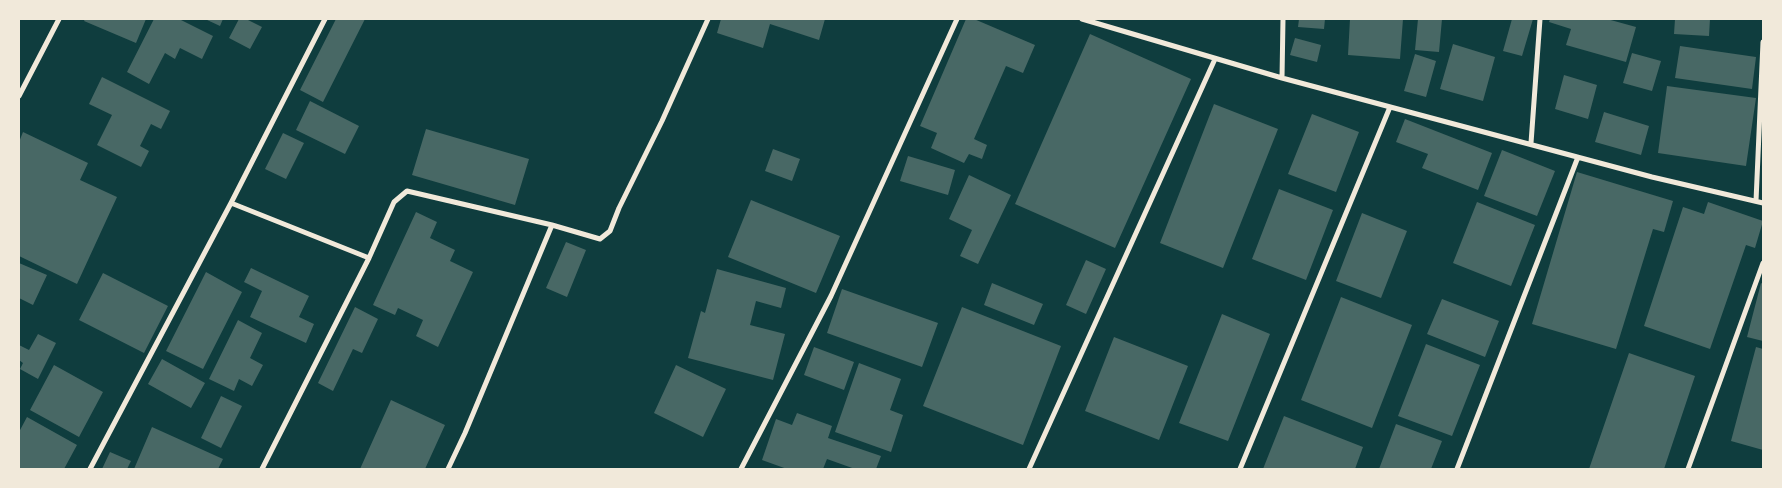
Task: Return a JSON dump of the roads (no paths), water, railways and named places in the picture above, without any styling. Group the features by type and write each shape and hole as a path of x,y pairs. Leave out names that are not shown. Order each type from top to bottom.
{"street":[{"path":"19,96 59,19"},
{"path":"90,469 231,203 324,19"},
{"path":"262,469 369,258 394,202 407,191 552,225 600,239 610,230 708,19"},
{"path":"741,469 831,296 957,19"},
{"path":"1082,19 1282,78 1652,177 1763,203"},
{"path":"1282,78 1283,19"},
{"path":"1530,143 1540,19"},
{"path":"1756,200 1763,42"},
{"path":"1029,469 1215,59"},
{"path":"1240,469 1390,107"},
{"path":"1456,469 1578,156"},
{"path":"231,203 369,258"},
{"path":"448,469 465,433 552,225"},
{"path":"1688,469 1763,263"}]}
